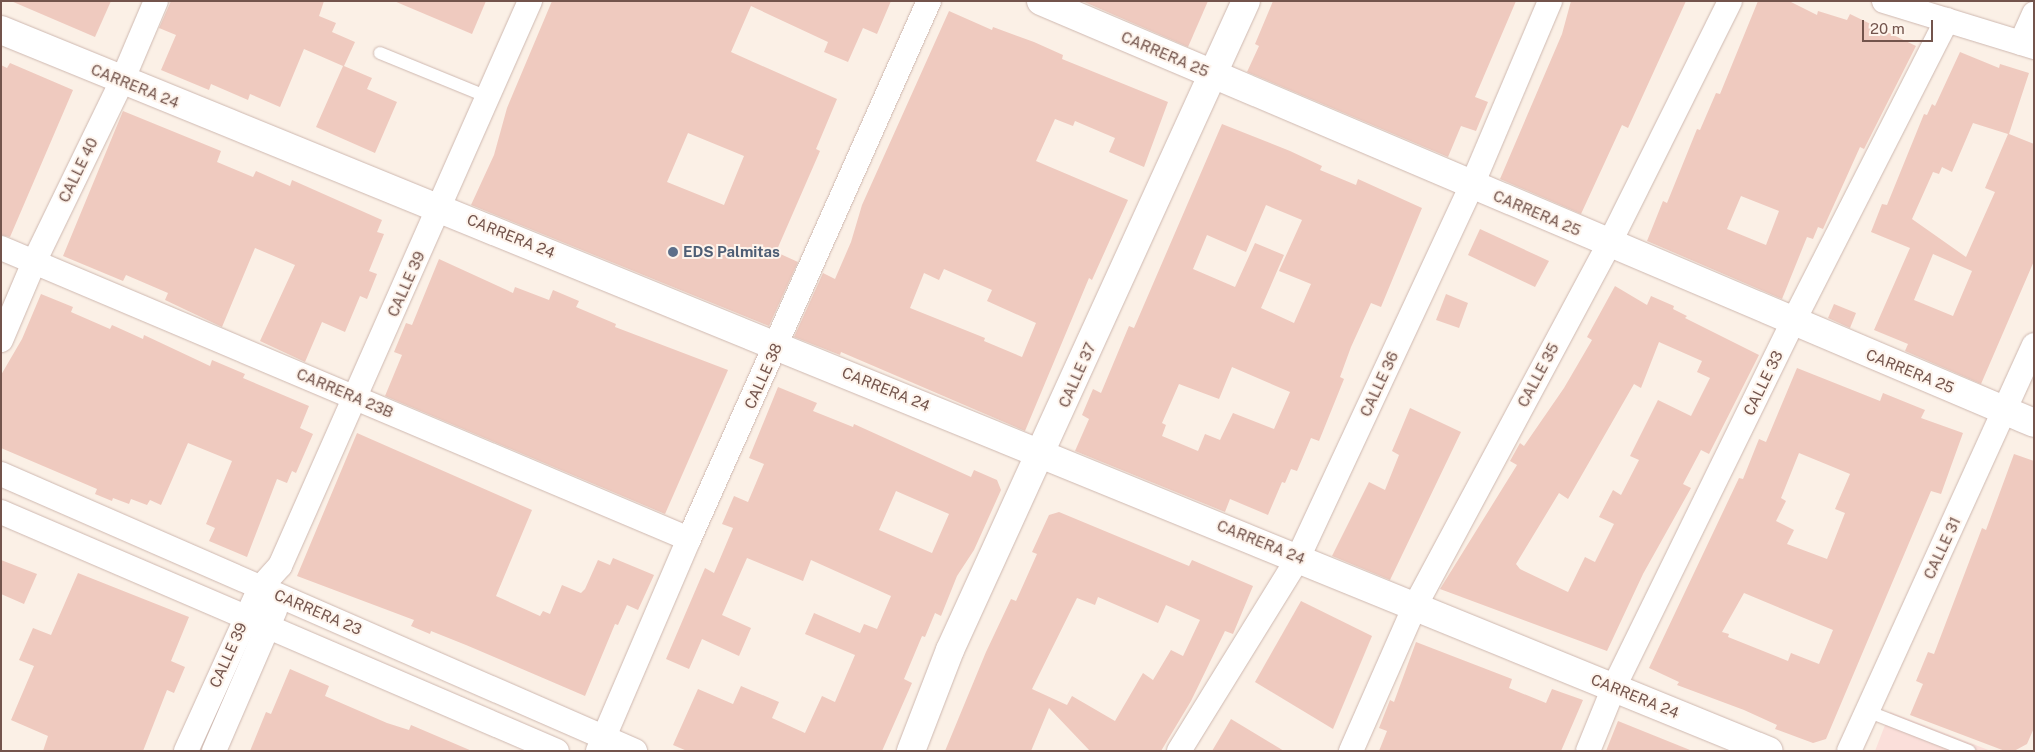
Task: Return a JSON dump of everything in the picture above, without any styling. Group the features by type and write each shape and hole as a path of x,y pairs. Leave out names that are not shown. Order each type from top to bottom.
{"street":[{"name":"CALLE 40","path":"1,340 35,260 122,81 156,1"},
{"name":"CALLE 39","path":"214,751 269,624 270,592 280,566 530,1"},
{"name":"CALLE 38","path":"601,744 689,539 930,1"},
{"name":"CARRERA 25","path":"1041,1 2034,423"},
{"name":"CALLE 37","path":"911,751 950,650 1042,453 1246,1"},
{"name":"CALLE 36","path":"1180,751 1298,558 1472,185 1550,1"},
{"name":"CALLE 35","path":"1351,751 1415,606 1609,244 1730,1"},
{"path":"1884,1 2027,45 2034,14"},
{"name":"CALLE 33","path":"1588,751 1614,687 1793,322 1946,20"},
{"name":"CARRERA 24","path":"1,30 122,81 440,207 1769,751"},
{"name":"CARRERA 23B","path":"1,248 35,260 689,539"},
{"name":"CALLE 31","path":"1849,751 2034,345"},
{"name":"CARRERA 23","path":"1,474 270,592 601,744 635,751"},
{"name":"CARRERA 23","path":"1,512 269,624 557,751"},
{"name":"CALLE 39","path":"186,751 246,615 270,592"}],"lane":[{"path":"380,53 488,97"},
{"path":"1867,711 1944,746 1969,751"}],"shaded area":[{"path":"1890,712 1991,751 1875,751"}],"building":[{"path":"11,1 111,1 95,37"},
{"path":"171,1 324,1 319,16 336,23 332,32 355,42 344,66 372,78 367,89 397,102 375,153 316,127 343,66 304,49 280,107 250,94 248,100 211,84 209,90 161,70 176,35 159,28"},
{"path":"394,1 486,1 472,34"},
{"path":"552,1 891,1 877,34 863,28 848,62 824,52 828,42 751,6 731,52 837,99 816,149 820,151 776,252 798,262 769,326 471,205 494,155 507,108","holes":["688,133 744,156 724,205 667,182"]},
{"path":"1082,1 1208,1 1188,47"},
{"path":"1273,1 1516,1 1475,97 1488,102 1476,131 1461,126 1448,157 1247,72 1259,46 1255,44"},
{"path":"1571,1 1686,1 1628,128 1622,125 1581,214 1500,179 1562,34"},
{"path":"1758,1 1789,1 1817,15 1818,11 1847,20 1850,14 1916,46 1864,149 1860,147 1823,229 1818,227 1813,239 1807,237 1782,299 1647,241 1663,201 1667,203 1697,129 1700,130 1716,93 1720,94","holes":["1741,196 1779,211 1766,245 1727,229"]},
{"path":"949,11 992,30 993,27 1034,42 1063,55 1062,59 1168,102 1144,167 1109,152 1115,138 1075,121 1073,126 1055,119 1036,161 1128,200 1092,280 1089,278 1025,431 841,352 840,355 794,337 823,273 835,279 851,242 862,205","holes":["944,269 992,290 987,301 1036,323 1022,357 984,341 985,338 910,308 924,273 939,280"]},
{"path":"1960,52 1999,68 2000,64 2029,73 2009,134 2034,144 2034,261 1981,384 1905,351 1908,344 1874,330 1910,248 1871,232 1882,204 1887,205 1924,114 1927,115 1932,104 1935,106","holes":["1973,123 2008,134 1985,188 1995,192 1966,257 1912,219 1933,172 1939,174 1942,167 1952,172","1933,254 1972,271 1953,316 1914,300"]},
{"path":"10,63 73,90 10,237 1,235 1,65 7,68"},
{"path":"123,111 221,151 217,162 253,177 256,171 290,186 292,180 382,220 377,232 384,234 369,271 377,274 367,299 360,296 345,332 322,322 305,362 260,341 295,265 255,248 222,327 165,300 168,293 126,275 123,281 63,256"},
{"path":"1222,124 1322,166 1320,170 1356,185 1358,179 1422,208 1381,307 1371,303 1351,347 1340,377 1344,379 1319,441 1311,438 1297,471 1291,469 1285,483 1282,482 1268,515 1230,499 1225,512 1075,451 1089,419 1082,415 1093,389 1101,393 1129,326 1134,328","holes":["1266,205 1302,220 1279,271 1311,284 1294,323 1261,308 1284,255 1255,243 1235,287 1193,269 1207,235 1246,252","1232,367 1290,392 1274,429 1233,413 1220,440 1205,434 1198,451 1162,436 1166,425 1162,423 1179,384 1219,399"]},
{"path":"1480,229 1549,261 1535,287 1468,255"},
{"path":"439,259 513,293 515,287 549,300 553,290 579,301 576,307 616,324 615,327 728,370 665,514 385,396 402,355 394,352 406,323 412,325"},
{"path":"1615,286 1647,305 1651,296 1674,306 1673,309 1687,316 1685,318 1759,355 1709,454 1701,450 1683,484 1691,488 1643,574 1607,651 1440,589 1517,465 1510,461 1520,443 1524,446 1564,388 1592,340 1587,337","holes":["1659,342 1702,361 1697,372 1710,378 1691,416 1658,400 1630,456 1639,460 1621,495 1613,490 1599,517 1614,524 1595,562 1585,557 1568,592 1520,569 1516,564 1559,493 1568,499 1634,384 1641,388"]},
{"path":"41,294 73,307 71,312 110,329 112,325 143,339 144,335 210,366 212,360 245,374 243,378 309,406 300,428 313,434 296,473 292,471 287,483 277,479 247,557 209,541 215,528 206,524 232,461 188,443 161,505 150,500 147,505 131,499 129,504 113,498 112,501 95,494 97,489 1,448 1,375 22,339"},
{"path":"1446,294 1468,303 1459,328 1436,320"},
{"path":"1834,304 1856,313 1850,328 1828,318"},
{"path":"1797,368 1880,401 1883,393 1925,410 1921,418 1963,433 1941,494 1931,491 1826,739 1813,743 1775,729 1777,725 1744,710 1677,685 1679,682 1649,668 1739,478 1743,479 1759,439 1766,442","holes":["1799,453 1850,474 1835,509 1845,513 1827,559 1787,544 1794,530 1776,521 1786,501 1781,498","1744,593 1833,630 1819,664 1791,653 1788,661 1728,637 1729,634 1722,632"]},
{"path":"778,387 817,403 813,411 853,427 854,424 971,477 974,470 997,480 1001,490 974,550 957,576 941,616 935,613 925,637 922,636 904,679 912,683 882,751 687,751 673,745 698,689 733,704 741,686 779,702 772,718 805,733 822,696 835,702 855,655 805,634 814,613 860,633 864,624 877,629 891,596 811,560 803,581 747,558 722,615 751,628 739,656 702,639 689,669 666,659 705,568 714,573 733,528 722,524 734,496 748,502 764,464 749,458","holes":["896,491 949,514 932,553 879,530"]},
{"path":"1410,408 1461,432 1390,580 1332,556 1369,482 1385,490 1399,455 1392,451"},
{"path":"357,433 532,510 496,596 540,616 543,611 550,614 562,585 581,593 585,589 598,560 610,565 613,558 654,575 638,610 627,605 618,625 615,624 585,696 466,645 431,631 430,634 411,626 414,620 297,576"},
{"path":"2014,454 2034,461 2034,728 2027,744 2014,751 2005,751 1910,715 1923,684 1916,681 1928,652 1934,654 1982,528 1986,530"},
{"path":"1059,512 1189,566 1192,560 1253,586 1233,634 1225,631 1191,701 1161,751 1090,751 1049,708 1031,751 945,751 986,652 1011,599 1016,601 1037,554 1032,552 1049,515","holes":["1098,597 1158,623 1166,605 1200,620 1183,656 1171,650 1153,680 1143,673 1115,721 1072,696 1067,705 1032,689 1077,598 1095,605"]},
{"path":"1,560 37,574 24,604 1,594"},
{"path":"78,573 189,617 171,661 185,667 174,693 167,690 143,751 43,751 48,736 11,720 34,666 19,660 33,628 51,635"},
{"path":"1301,601 1372,636 1333,729 1255,682"},
{"path":"1416,642 1512,679 1509,688 1546,703 1552,689 1583,700 1561,751 1379,751 1387,731 1379,728 1390,700 1394,702"},
{"path":"290,669 329,686 325,696 387,723 409,730 411,725 472,751 250,751 266,712 271,714"},
{"path":"1231,719 1284,751 1212,751"},
{"path":"1618,721 1690,750 1606,751"}],"place":[{"name":"EDS Palmitas","path":"673,252"}]}
